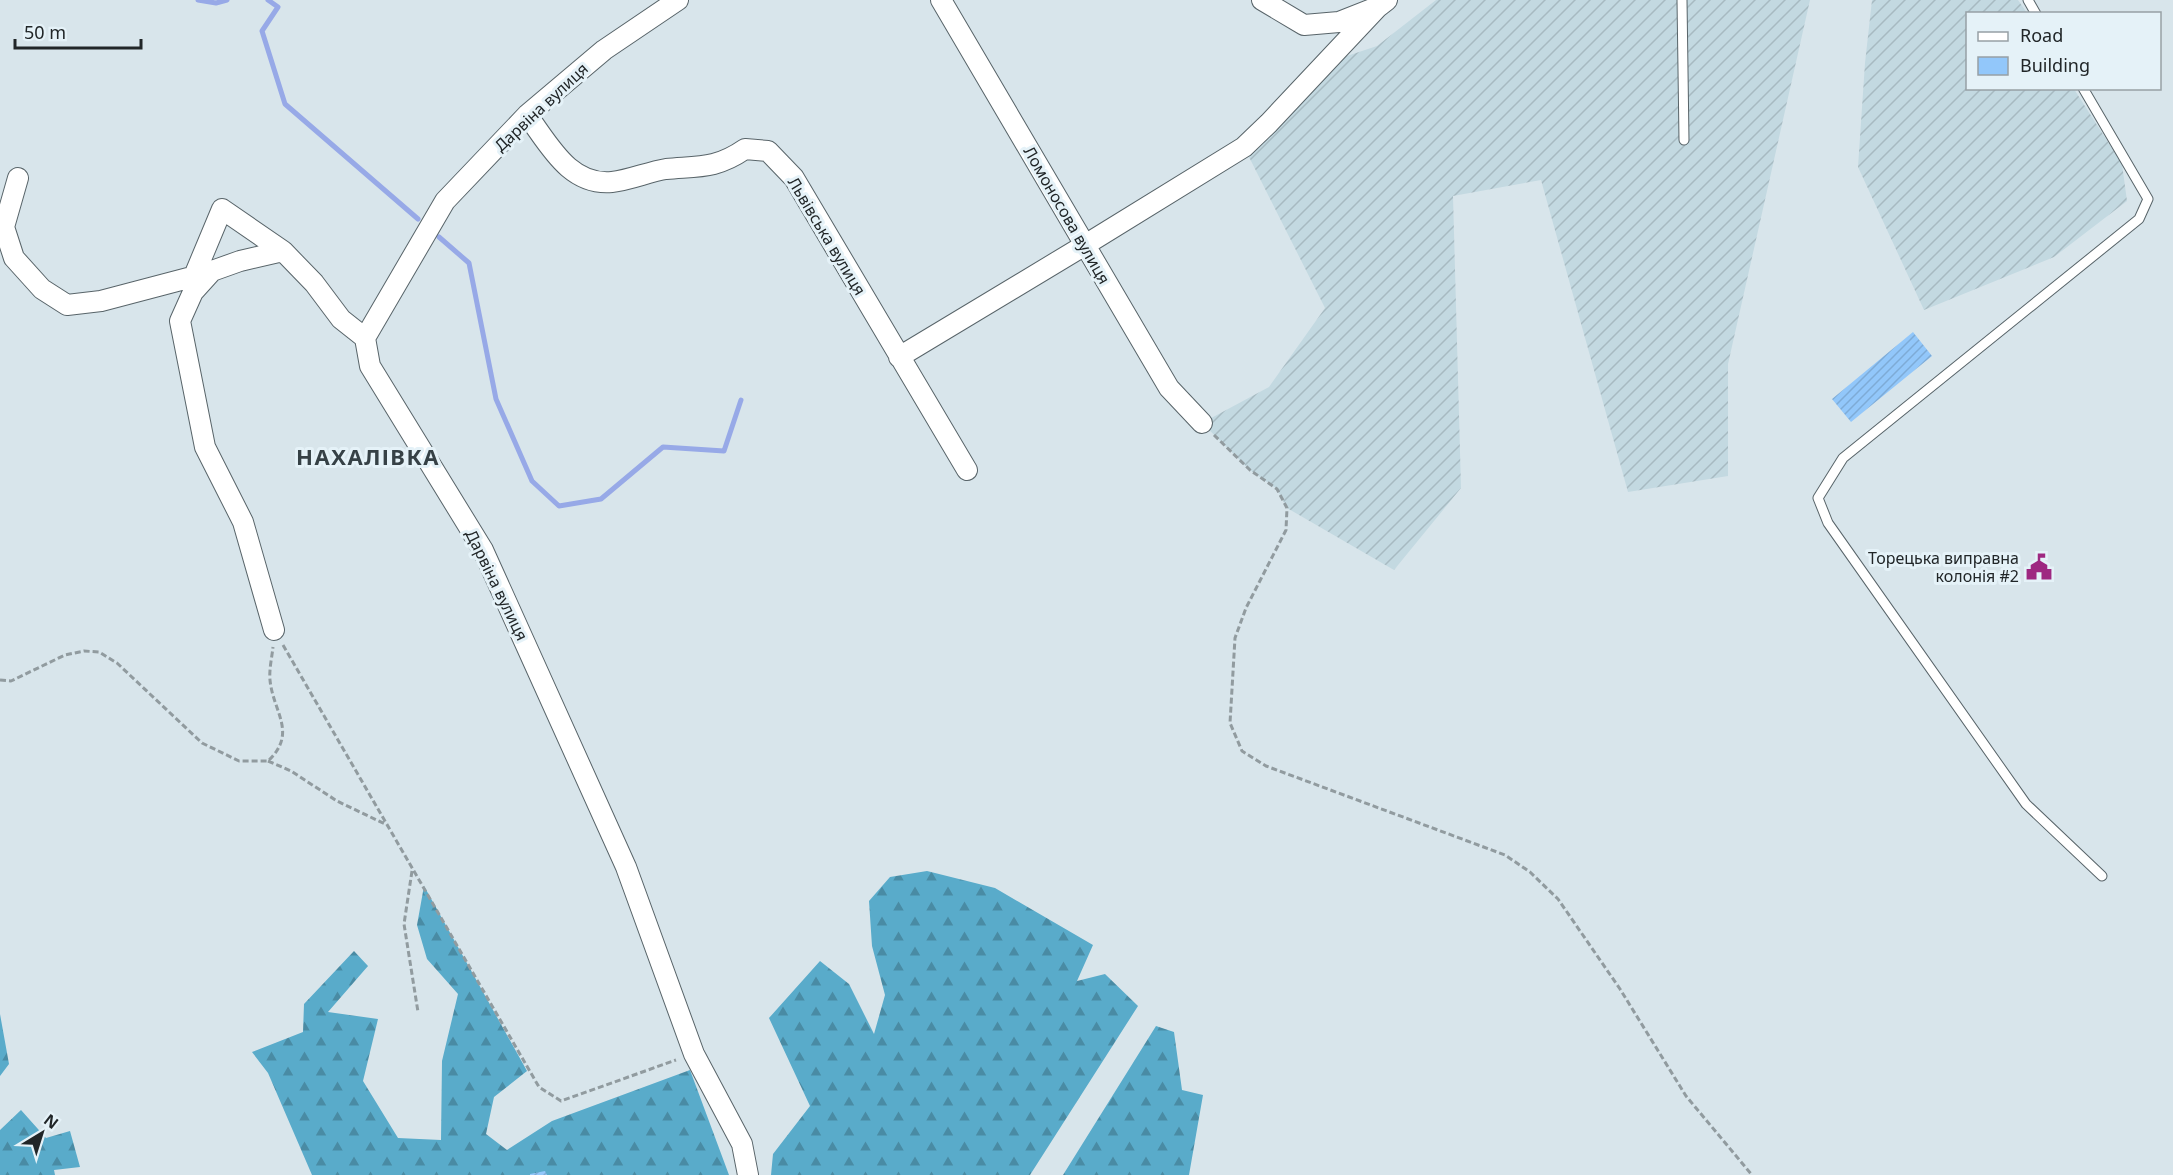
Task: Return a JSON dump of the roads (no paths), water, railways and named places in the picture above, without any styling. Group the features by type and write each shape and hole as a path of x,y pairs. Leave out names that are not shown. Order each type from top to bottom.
{"street":[{"name":"Дарвіна вулиця","path":"678,0 604,50 527,115 446,201 423,236 365,338 370,366 483,550 626,867 694,1054 742,1144 747,1175"},
{"name":"Ломоносова вулиця","path":"941,0 1169,388 1202,423"},
{"path":"1262,0 1304,25 1339,22 1382,3"},
{"path":"898,357 1244,147 1382,3"},
{"name":"Львівська вулиця","path":"527,115 566,168 590,181 612,182 665,170 697,168 728,160 745,149 768,151 794,178 967,470"},
{"path":"18,178 4,227 14,258 42,289 67,305 101,301 283,251"},
{"path":"274,630 243,522 205,447 180,321 203,274 222,209 283,251 314,283 341,319 365,338"}],"lane":[{"path":"1682,0 1684,140"},
{"path":"2084,90 2148,200 2139,219 1843,458 1818,498 1828,522 2026,804 2102,876"}],"waterway":[{"path":"198,0 216,3 227,0"},
{"path":"268,0 278,7 262,31 285,104 418,219"},
{"path":"439,237 469,263 496,399 532,481 559,506 601,499 663,447 724,451 741,400"}],"place":[{"name":"Торецька виправна колонія #2","path":"2039,567"}],"district":[{"name":"НАХАЛІВКА","path":"368,457"}]}
